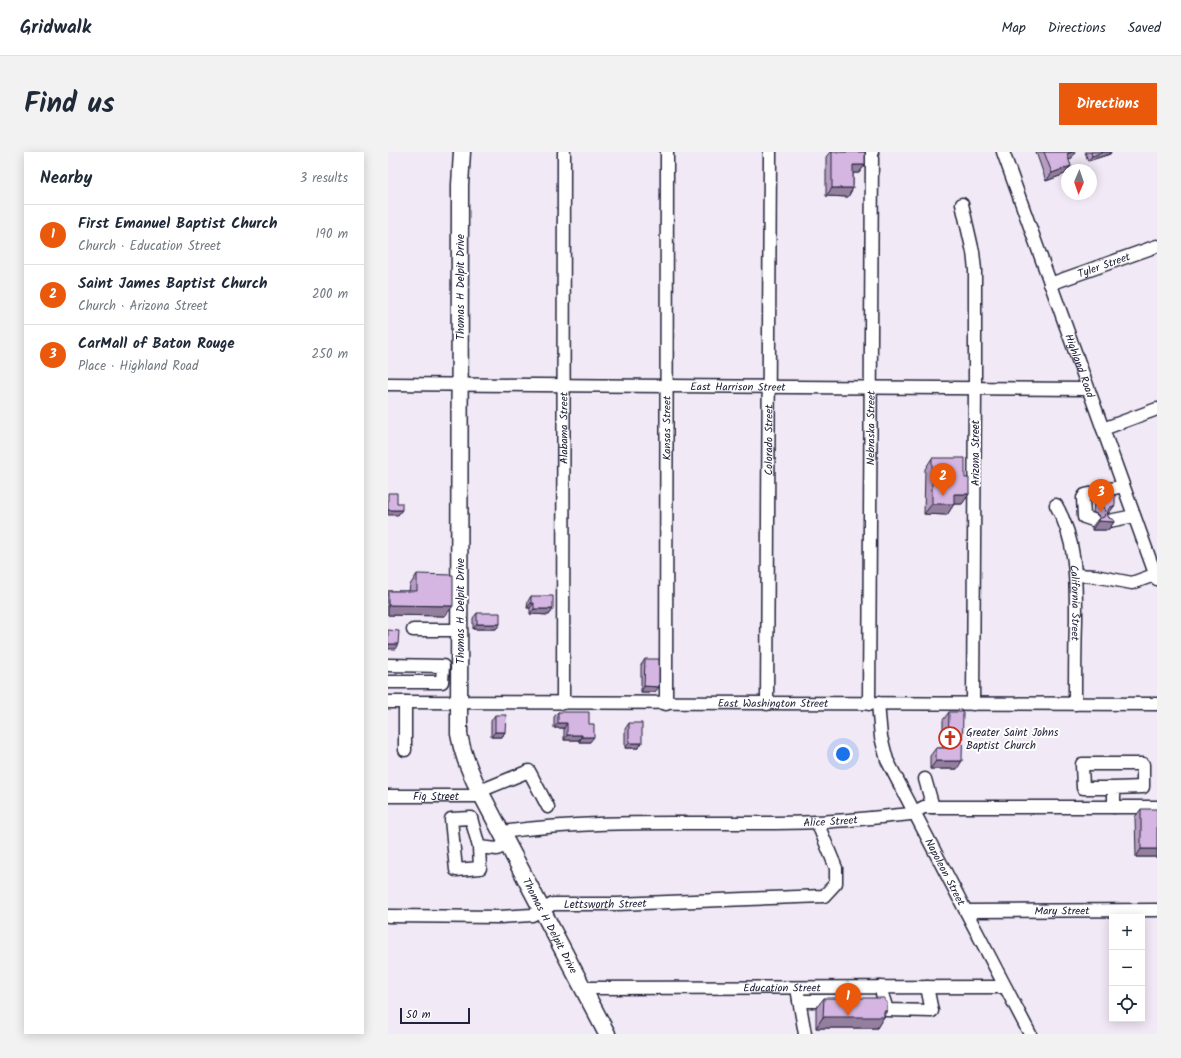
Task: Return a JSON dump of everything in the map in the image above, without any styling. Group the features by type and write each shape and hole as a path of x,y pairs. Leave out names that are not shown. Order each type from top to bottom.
{"main road":[{"name":"Thomas H Delpit Drive","path":"462,152 460,185 460,745 466,762 607,1034"}],"street":[{"name":"Alabama Street","path":"563,703 564,152"},
{"name":"Kansas Street","path":"666,704 667,152"},
{"name":"Colorado Street","path":"767,704 770,152"},
{"name":"Nebraska Street","path":"872,152 871,386 874,704"},
{"name":"Highland Road","path":"1003,152 1156,576"},
{"name":"Arizona Street","path":"962,204 973,252 975,270 974,704"},
{"name":"Tyler Street","path":"1050,284 1157,246"},
{"name":"East Harrison Street","path":"388,384 460,386 871,386 1088,389"},
{"path":"1103,429 1157,409"},
{"path":"1092,520 1084,517 1083,498 1085,496 1123,486"},
{"name":"California Street","path":"1056,505 1070,534 1075,562 1075,704"},
{"path":"1109,521 1134,516"},
{"path":"1076,575 1095,576 1132,583 1156,576"},
{"path":"413,630 460,630"},
{"path":"388,665 443,666 442,682 388,682"},
{"name":"East Washington Street","path":"388,702 666,704 1157,704"},
{"path":"405,702 405,750"},
{"name":"Napoleon Street","path":"874,704 884,752 1030,1034"},
{"path":"1082,764 1143,764 1143,787 1114,788 1083,788 1082,764"},
{"path":"482,793 529,771 548,807"},
{"path":"925,779 933,807"},
{"path":"1114,788 1114,807"},
{"name":"Fig Street","path":"388,796 482,793"},
{"name":"Alice Street","path":"479,847 497,849 505,838 546,827 598,824 817,822 910,814 924,808 933,807 1157,807"},
{"name":"Lettsworth Street","path":"388,916 500,917 532,915 553,904 617,904 824,896 836,884 836,868 817,822"},
{"name":"Mary Street","path":"966,911 1157,910"},
{"path":"880,988 887,1010 932,1011 927,987"},
{"name":"Education Street","path":"583,988 1005,987"},
{"path":"797,988 805,1034"},
{"path":"799,1002 846,1002"},
{"path":"869,1002 884,1002"}],"building":[{"path":"832,152 865,152 865,165 853,165 853,188 832,188"},
{"path":"1044,152 1072,152 1067,154 1070,164 1061,164 1061,170 1052,173"},
{"path":"1091,152 1103,152 1092,156"},
{"path":"932,458 965,458 965,478 969,478 969,494 954,494 954,504 932,504"},
{"path":"388,493 397,493 397,503 402,503 402,510 388,510"},
{"path":"1099,495 1115,495 1115,505 1109,508 1107,514 1109,518 1114,520 1114,522 1098,521 1098,519 1104,517 1106,511 1104,507 1099,504"},
{"path":"417,574 453,575 453,606 388,605 388,591 417,591"},
{"path":"531,596 553,596 553,609 534,609 534,603 531,603"},
{"path":"477,613 500,613 500,624 477,624"},
{"path":"388,630 399,631 398,644 388,644"},
{"path":"645,659 659,659 659,687 644,686"},
{"path":"558,712 589,712 589,724 594,724 594,737 567,735 567,723 558,723"},
{"path":"949,712 963,712 962,761 936,761 936,748 948,748"},
{"path":"495,715 506,715 505,732 495,732"},
{"path":"629,723 642,723 642,743 629,743"},
{"path":"1141,809 1157,809 1157,849 1141,849"},
{"path":"824,998 885,998 885,1001 887,1002 887,1011 884,1011 884,1017 823,1017"}],"place":[{"name":"Saint James Baptist Church","path":"943,496"},
{"name":"CarMall of Baton Rouge","path":"1101,512"},
{"name":"Greater Saint Johns Baptist Church","path":"950,738"},
{"name":"First Emanuel Baptist Church","path":"848,1016"}]}
